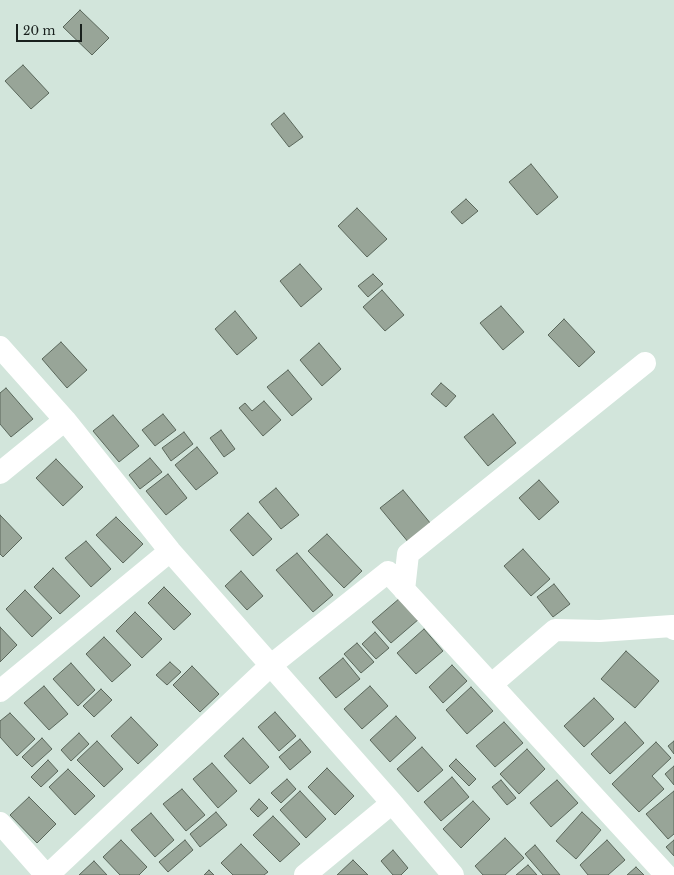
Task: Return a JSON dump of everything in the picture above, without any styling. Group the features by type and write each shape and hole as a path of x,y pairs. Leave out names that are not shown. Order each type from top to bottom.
{"street":[{"path":"0,348 64,420 170,551 392,803 453,875"},
{"path":"404,590 408,554 645,363"},
{"path":"0,473 64,420"},
{"path":"0,692 170,551"},
{"path":"0,823 47,875 270,666 388,572 666,875"},
{"path":"492,684 555,630 600,631 672,626 674,629"},
{"path":"304,875 392,803"}],"building":[{"path":"80,10 109,38 92,55 63,27"},
{"path":"23,65 49,93 31,109 5,81"},
{"path":"284,113 303,137 289,147 271,124"},
{"path":"531,164 558,197 537,215 509,182"},
{"path":"466,199 478,211 462,224 451,212"},
{"path":"357,208 387,239 367,257 338,226"},
{"path":"300,264 322,289 301,307 280,281"},
{"path":"373,274 383,284 368,297 358,286"},
{"path":"382,290 404,315 385,331 363,307"},
{"path":"501,306 524,332 503,350 480,323"},
{"path":"235,311 257,338 237,355 215,329"},
{"path":"564,319 595,352 579,367 548,335"},
{"path":"61,342 87,370 67,388 42,359"},
{"path":"319,343 341,369 322,386 300,360"},
{"path":"288,370 312,399 292,416 267,387"},
{"path":"441,383 456,396 446,407 431,394"},
{"path":"6,388 33,419 11,437 0,424 0,393"},
{"path":"264,401 281,420 263,436 239,408 245,403 252,411"},
{"path":"163,414 176,430 155,446 142,430"},
{"path":"493,414 516,443 488,466 464,437"},
{"path":"113,415 139,446 119,462 93,431"},
{"path":"221,430 235,449 224,457 210,438"},
{"path":"184,432 193,444 171,461 162,448"},
{"path":"197,447 218,473 196,490 175,465"},
{"path":"150,458 162,472 140,489 129,475"},
{"path":"56,459 83,487 63,506 36,478"},
{"path":"168,474 187,498 166,515 146,491"},
{"path":"539,480 559,502 539,520 519,498"},
{"path":"276,488 299,515 281,529 259,502"},
{"path":"403,490 431,524 409,543 380,508"},
{"path":"248,513 272,539 253,556 230,530"},
{"path":"0,515 22,538 3,557 0,554"},
{"path":"116,517 143,544 123,563 96,535"},
{"path":"327,534 362,571 344,588 308,551"},
{"path":"86,541 111,569 91,587 65,558"},
{"path":"523,549 550,579 531,596 504,566"},
{"path":"297,553 333,595 313,612 276,570"},
{"path":"53,568 80,596 60,614 34,587"},
{"path":"241,571 263,596 247,610 225,586"},
{"path":"554,584 570,604 553,617 537,597"},
{"path":"164,587 191,614 174,630 148,603"},
{"path":"25,590 52,618 32,637 6,609"},
{"path":"400,598 419,619 391,643 372,622"},
{"path":"135,612 162,639 142,658 116,631"},
{"path":"0,627 17,645 0,662"},
{"path":"424,629 443,651 416,674 397,653"},
{"path":"375,632 389,648 376,659 362,644"},
{"path":"104,637 131,665 112,682 86,654"},
{"path":"357,643 374,662 361,673 344,654"},
{"path":"626,651 659,681 635,708 601,679"},
{"path":"343,658 360,679 336,698 319,678"},
{"path":"170,662 181,672 167,685 156,675"},
{"path":"71,663 95,690 78,706 53,679"},
{"path":"452,665 467,681 443,703 429,687"},
{"path":"192,666 219,694 200,712 173,685"},
{"path":"44,686 68,714 49,730 24,703"},
{"path":"370,686 388,706 362,729 344,709"},
{"path":"471,687 493,711 467,734 446,710"},
{"path":"101,689 112,700 94,717 83,706"},
{"path":"594,698 614,719 584,747 564,726"},
{"path":"275,712 296,736 279,751 258,727"},
{"path":"10,713 35,739 17,756 0,737 0,721"},
{"path":"396,716 416,738 390,762 370,740"},
{"path":"131,717 158,745 138,764 111,736"},
{"path":"504,722 523,743 495,767 476,746"},
{"path":"625,722 644,743 610,774 591,754"},
{"path":"79,733 89,744 71,761 61,750"},
{"path":"42,738 52,749 32,767 22,757"},
{"path":"243,738 269,767 250,784 224,756"},
{"path":"300,739 311,752 290,770 279,757"},
{"path":"97,741 123,769 104,787 77,760"},
{"path":"674,741 674,754 668,746"},
{"path":"656,742 671,758 652,776 664,789 639,812 612,784"},
{"path":"422,747 443,770 418,792 397,769"},
{"path":"527,749 545,769 519,794 500,774"},
{"path":"456,759 476,779 469,786 449,766"},
{"path":"48,760 58,771 41,787 31,777"},
{"path":"212,763 237,791 218,808 193,779"},
{"path":"674,766 674,785 665,774"},
{"path":"327,768 354,796 335,815 308,787"},
{"path":"68,769 95,796 75,815 49,787"},
{"path":"452,777 469,797 441,821 424,802"},
{"path":"287,779 296,789 281,803 271,793"},
{"path":"501,780 516,798 507,805 492,787"},
{"path":"557,780 578,803 551,827 530,803"},
{"path":"182,789 205,815 186,831 163,804"},
{"path":"300,791 326,819 306,838 280,810"},
{"path":"674,791 674,834 668,839 646,814"},
{"path":"29,797 56,824 37,843 10,815"},
{"path":"259,799 268,808 258,817 250,809"},
{"path":"473,801 490,819 461,848 443,829"},
{"path":"216,812 227,825 200,847 190,834"},
{"path":"582,812 601,830 576,859 556,841"},
{"path":"151,813 174,840 155,857 131,830"},
{"path":"273,816 300,844 280,862 253,835"},
{"path":"505,838 524,858 505,875 483,875 475,866"},
{"path":"121,840 147,867 139,875 120,875 103,857"},
{"path":"185,840 193,850 168,872 159,862"},
{"path":"607,840 625,860 608,875 588,875 580,865"},
{"path":"674,840 674,856 666,847"},
{"path":"241,844 268,872 264,875 233,875 221,863"},
{"path":"535,845 560,875 543,875 525,854"},
{"path":"393,850 408,868 401,875 393,875 381,861"},
{"path":"353,860 368,875 337,875"},
{"path":"94,861 107,875 79,875"},
{"path":"528,865 537,875 516,875"},
{"path":"636,867 644,875 627,875"},
{"path":"209,870 214,875 204,875"}]}
